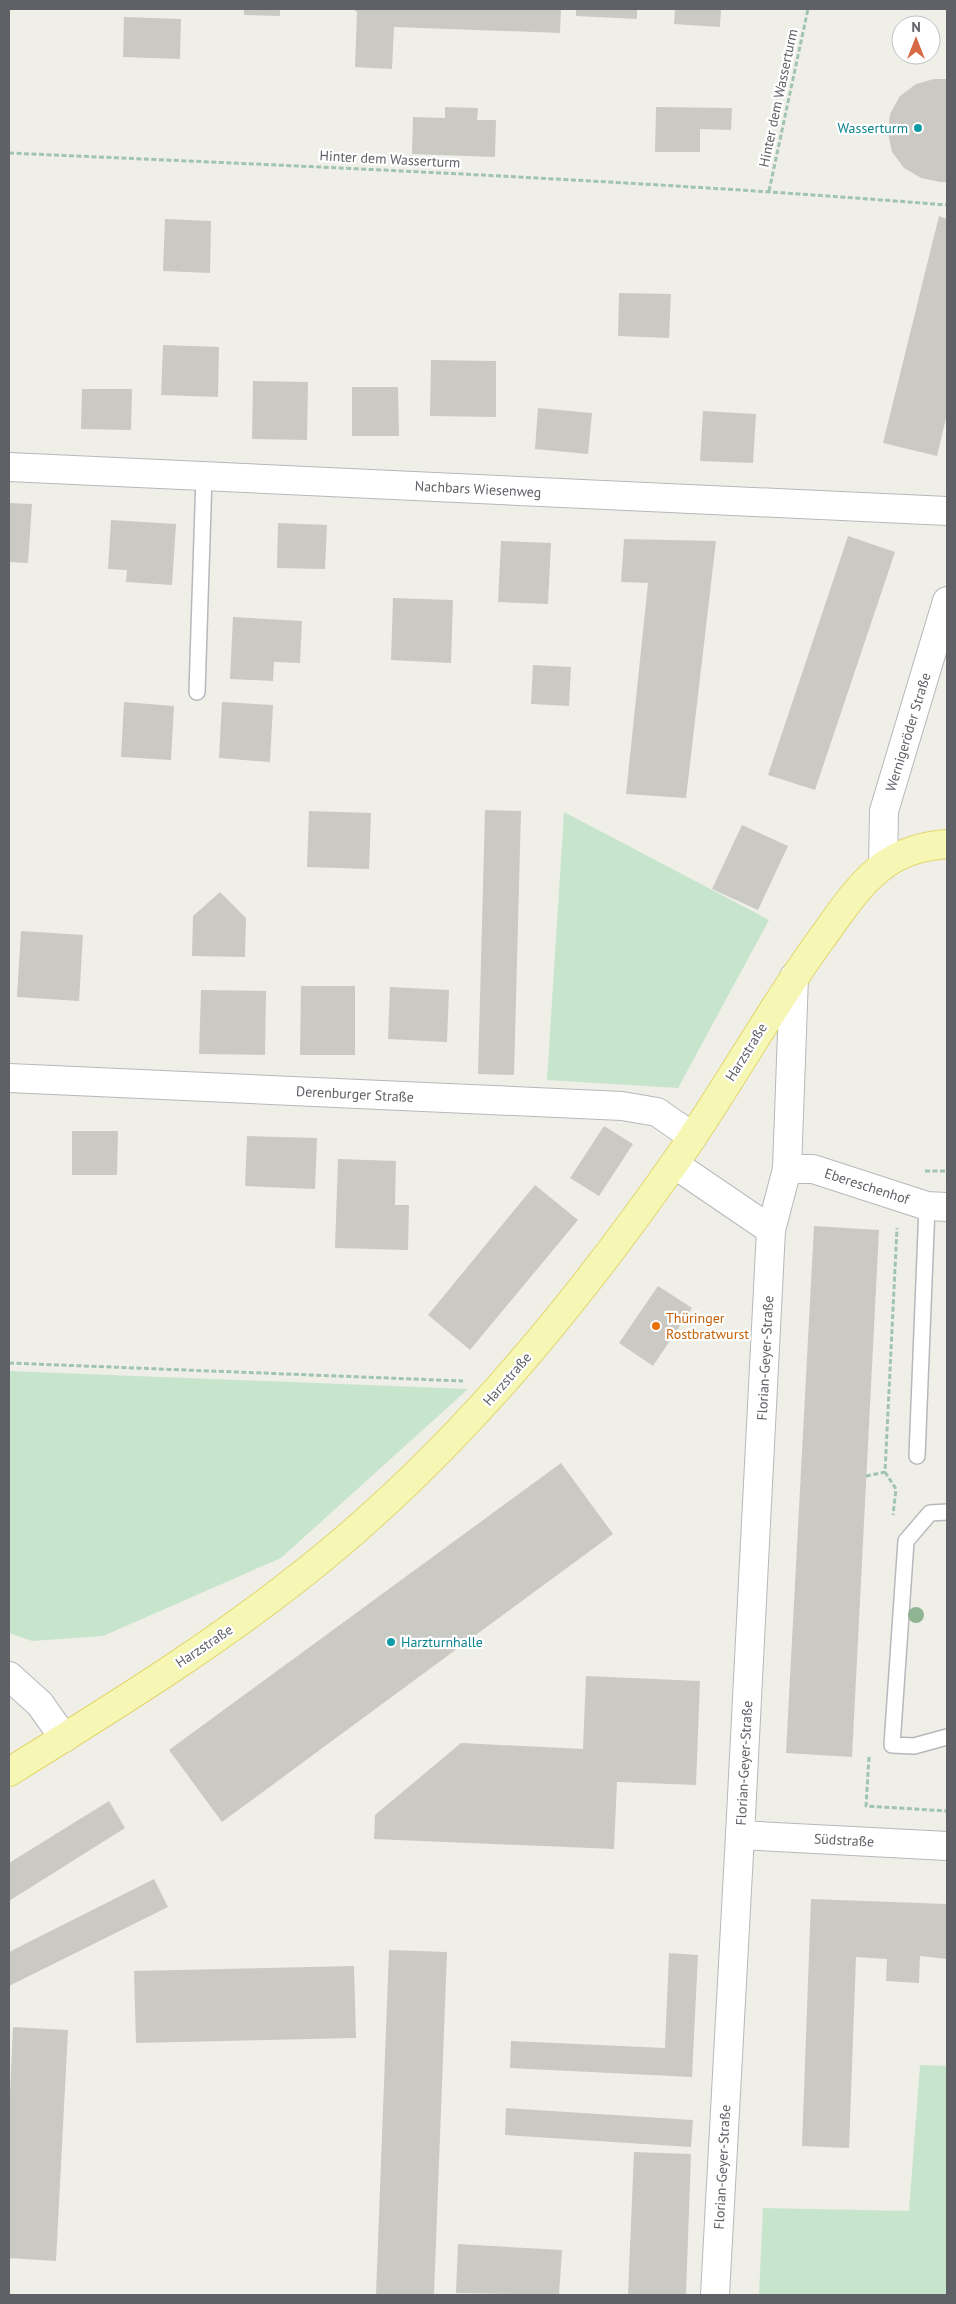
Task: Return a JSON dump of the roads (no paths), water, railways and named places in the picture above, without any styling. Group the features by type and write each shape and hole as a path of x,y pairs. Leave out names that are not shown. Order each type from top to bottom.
{"main road":[{"name":"Harzstraße","path":"9,1772 219,1638 294,1582 385,1503 458,1432 504,1383 594,1272 674,1164 794,977 848,901 883,866 925,846 947,844"}],"street":[{"name":"Nachbars Wiesenweg","path":"9,467 947,511"},
{"name":"Wernigeröder Straße","path":"883,866 884,811 947,600"},
{"name":"Florian-Geyer-Straße","path":"715,2295 771,1230 786,1169 794,977"},
{"name":"Derenburger Straße","path":"9,1078 622,1106 657,1112 693,1137"},
{"path":"674,1164 771,1230"},
{"name":"Ebereschenhof","path":"786,1169 813,1169 937,1207"},
{"path":"9,1676 40,1704 64,1738"},
{"name":"Südstraße","path":"740,1835 947,1846"}],"lane":[{"path":"197,692 204,476"},
{"path":"917,1456 937,1207"},
{"path":"947,1512 930,1513 906,1541 892,1745 914,1746 947,1737"}],"place":[{"name":"Wasserturm","path":"918,128"},
{"name":"Thüringer Rostbratwurst","path":"656,1326"},
{"name":"Harzturnhalle","path":"391,1642"}]}
